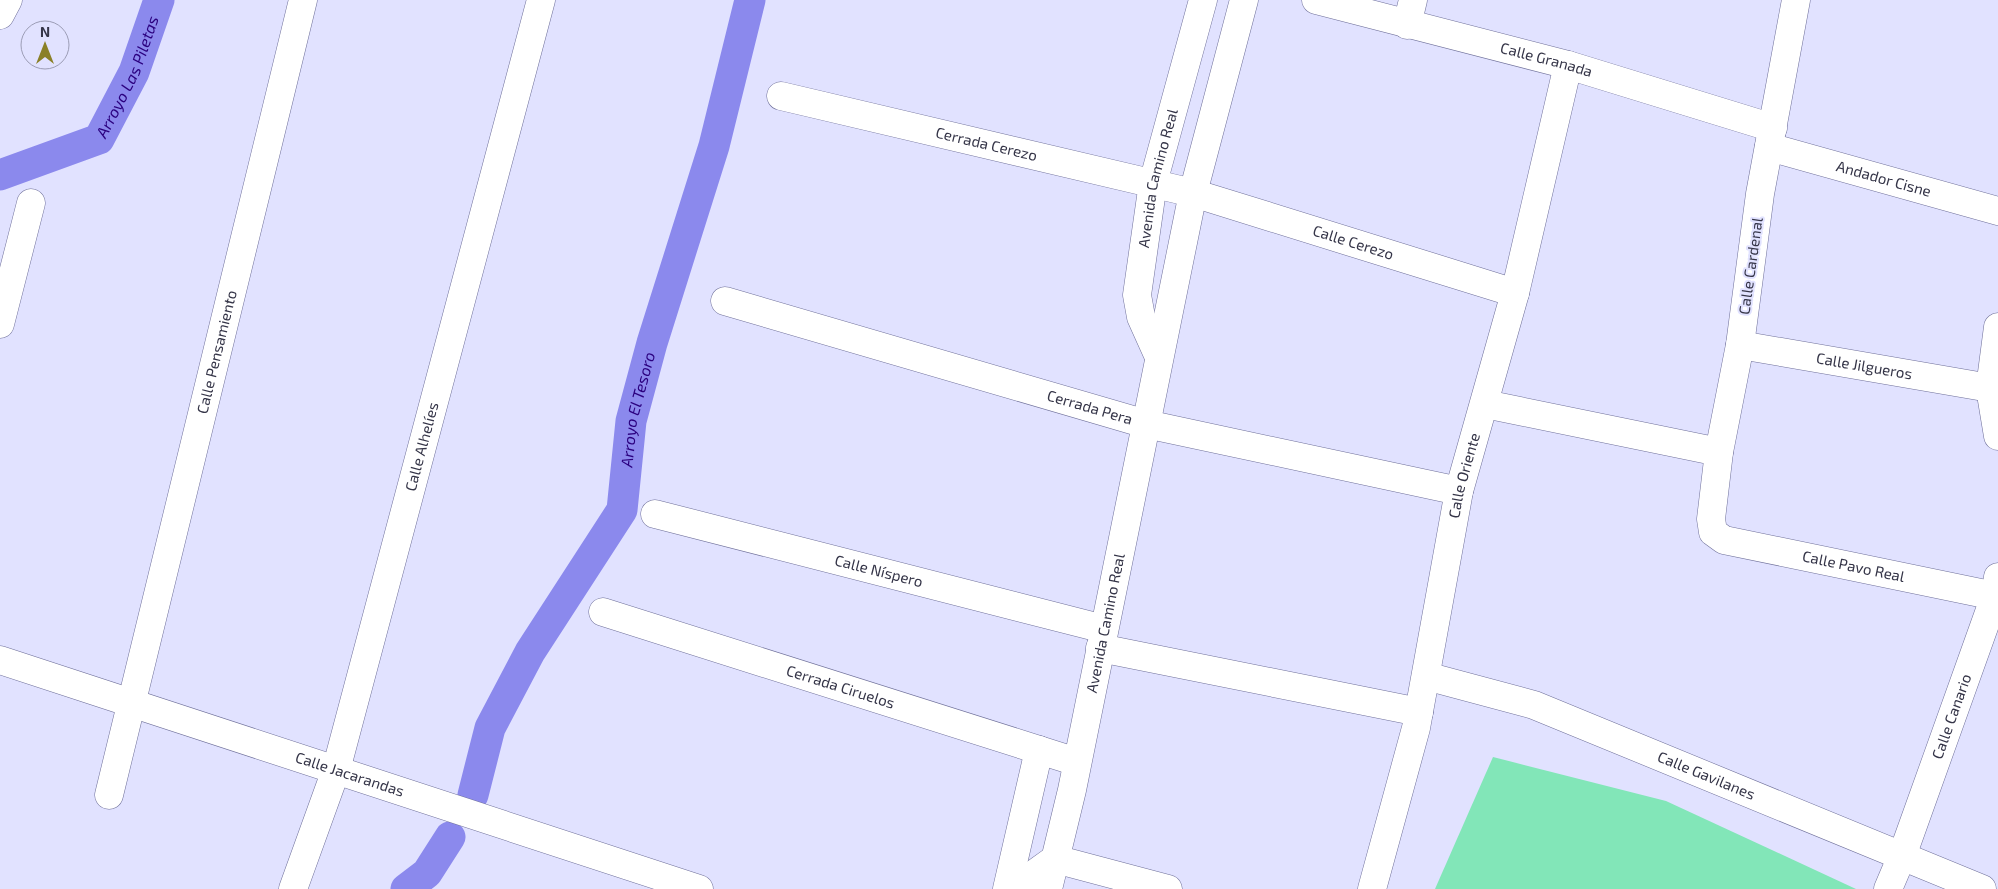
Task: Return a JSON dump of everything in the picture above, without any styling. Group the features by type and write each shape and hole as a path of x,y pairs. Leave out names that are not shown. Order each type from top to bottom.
{"street":[{"path":"0,15 8,0"},
{"name":"Calle Pensamiento","path":"109,795 133,703 303,0"},
{"name":"Calle Alhelíes","path":"292,889 336,770 541,0"},
{"name":"Avenida Camino Real","path":"1159,356 1141,316 1137,295 1153,183 1203,0"},
{"name":"Avenida Camino Real","path":"1048,889 1077,762 1193,193 1244,0"},
{"name":"Calle Granada","path":"1316,0 1410,12 1568,64 1771,137"},
{"name":"Calle Cardenal","path":"1713,532 1711,519 1719,452 1740,345 1760,194 1796,0"},
{"name":"Calle Oriente","path":"1372,889 1419,712 1460,491 1515,293 1568,64"},
{"name":"Cerrada Cerezo","path":"780,96 1193,193"},
{"name":"Andador Cisne","path":"1771,137 1998,211"},
{"name":"Calle Cerezo","path":"1193,193 1515,293"},
{"path":"0,324 31,203"},
{"name":"Cerrada Pera","path":"725,301 1146,424 1460,491"},
{"path":"1998,327 1990,388 1998,436"},
{"name":"Calle Jilgueros","path":"1740,345 1990,388"},
{"path":"1485,404 1719,452"},
{"name":"Calle Níspero","path":"655,514 1102,638 1419,712"},
{"name":"Calle Pavo Real","path":"1713,532 1724,540 1996,586"},
{"name":"Calle Canario","path":"1888,889 1902,856 1996,586"},
{"name":"Cerrada Ciruelos","path":"603,612 1077,762"},
{"name":"Calle Jacarandas","path":"0,660 699,889"},
{"name":"Calle Gavilanes","path":"1426,676 1534,705 1982,889"},
{"path":"1007,889 1039,750"},
{"path":"1013,889 1055,859 1168,889"}],"green space":[{"path":"1493,757 1666,801 1856,889 1435,889"}],"waterway":[{"name":"Arroyo Las Piletas","path":"0,175 99,139 134,72 159,0"},
{"name":"Arroyo El Tesoro","path":"473,795 490,728 530,652 622,510 631,421 652,343 714,146 750,0"},
{"name":"Arroyo El Tesoro","path":"406,889 427,873 450,837"}]}
